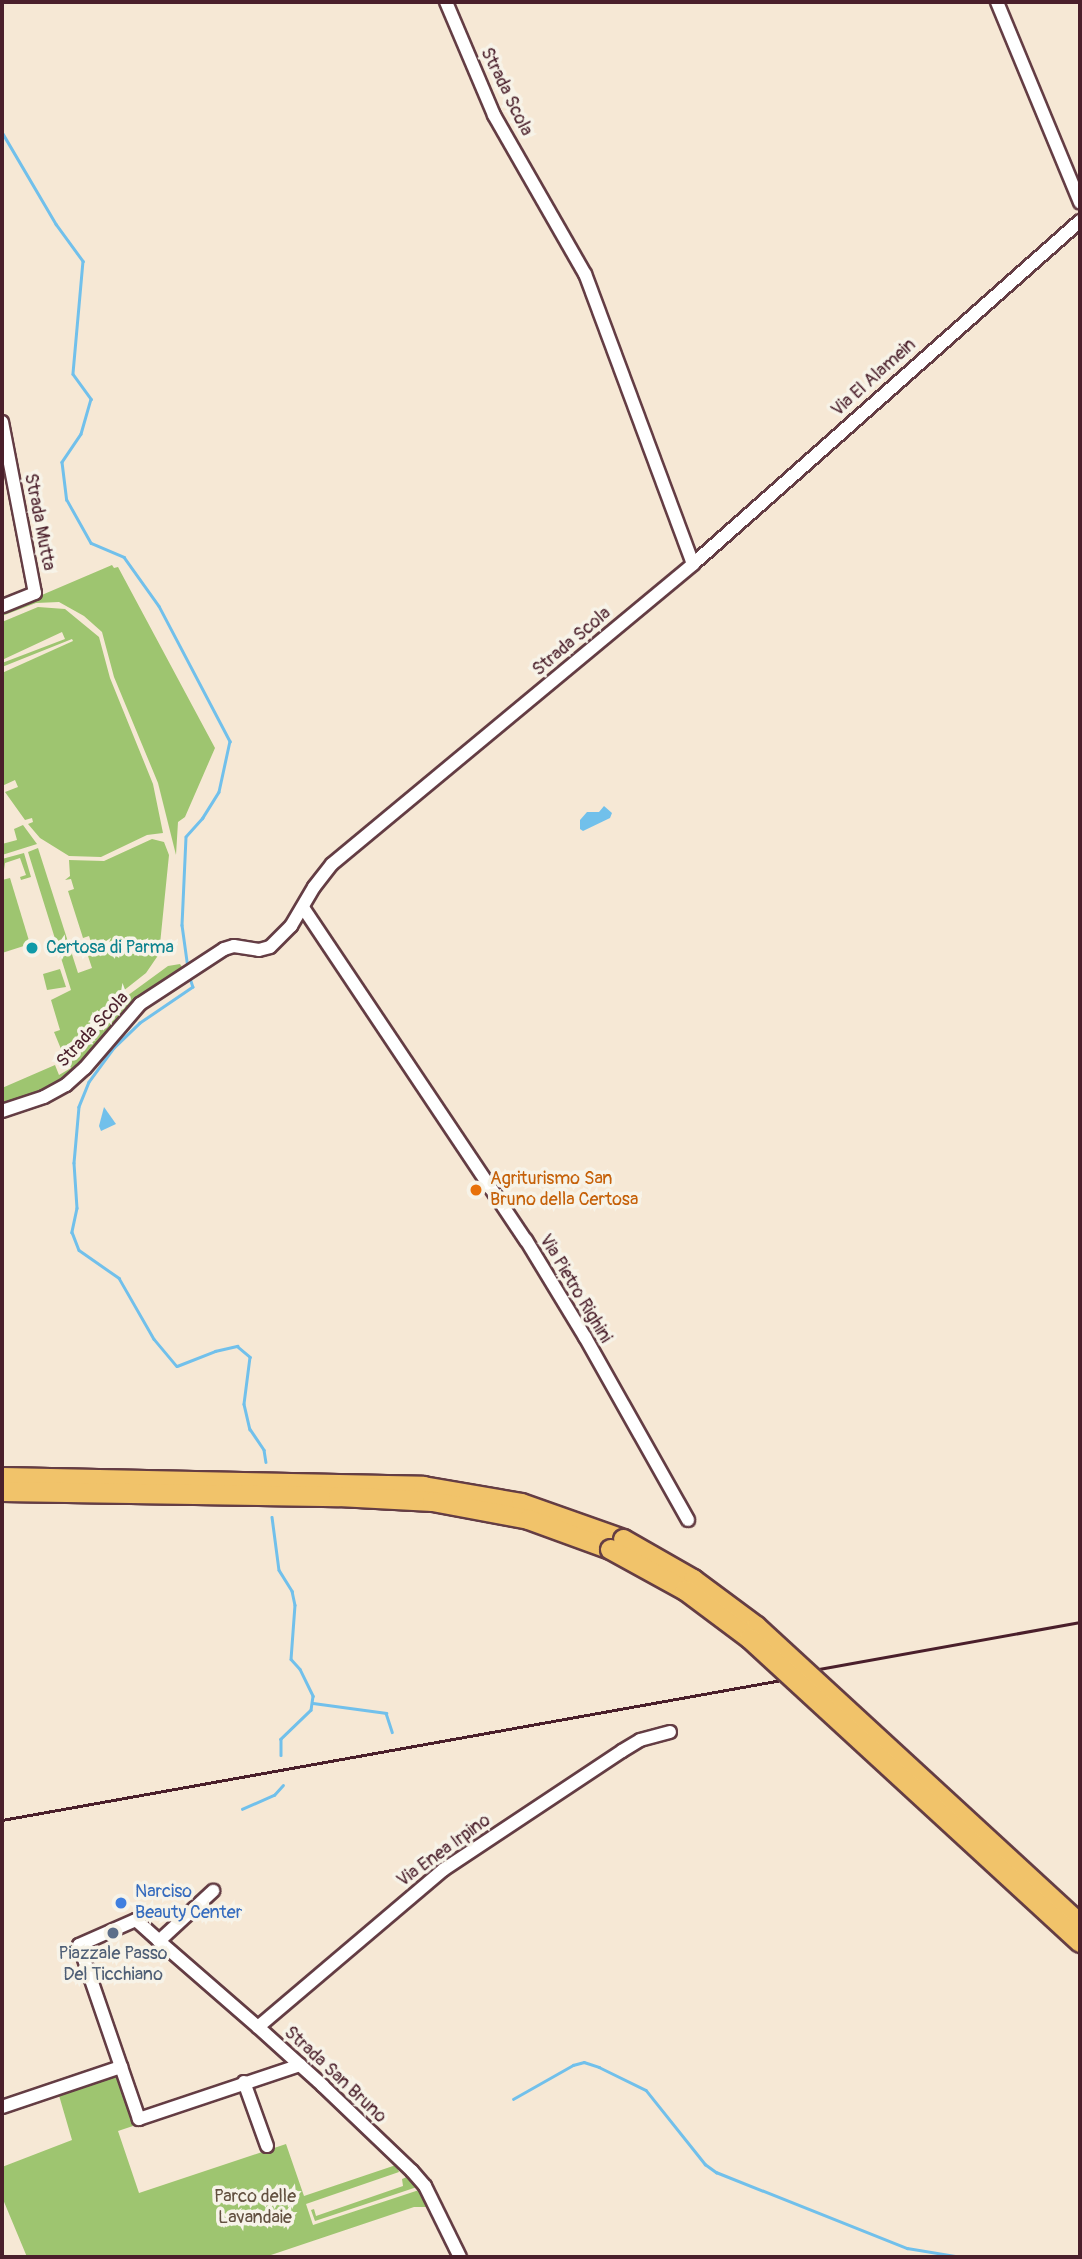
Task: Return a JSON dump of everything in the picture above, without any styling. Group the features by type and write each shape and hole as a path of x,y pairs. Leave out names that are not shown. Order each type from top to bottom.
{"highway":[{"path":"2,1477 423,1486 521,1503 559,1514 693,1578 764,1633 1080,1924"},
{"path":"2,1491 338,1496 432,1501 528,1519 617,1544 749,1638 1080,1942"}],"street":[{"name":"Strada Scola","path":"2,1111 44,1097 66,1085 85,1068 130,1013 200,964 234,946 259,950 270,947 304,909 314,887 332,864 693,564 586,274 494,115 446,2"},
{"path":"997,2 1080,202"},
{"name":"Via El Alamein","path":"693,564 1080,221"},
{"name":"Strada Mutta","path":"2,422 35,593 2,606"},
{"name":"Via Pietro Righini","path":"304,909 526,1240 585,1337 688,1520"},
{"name":"Via Enea Irpino","path":"258,2027 443,1870 640,1740 670,1732"},
{"path":"159,1941 214,1891"},
{"name":"Strada San Bruno","path":"121,2067 79,1945 136,1920 300,2065 418,2179 460,2257"},
{"path":"2,2107 121,2067 139,2119 300,2065"},
{"path":"244,2082 267,2146"}],"green space":[{"path":"112,565 114,568 118,567 215,748 185,817 178,822 176,855 158,783 114,677 102,632 84,616 59,602 36,603 2,616 2,612"},
{"path":"38,607 65,609 99,637 110,678 153,784 163,833 147,835 101,857 69,856 40,838 28,824 33,822 32,818 25,820 5,792 18,787 15,780 2,786 2,673 73,641 72,639 2,667 2,663 65,639 62,632 2,660 2,622"},
{"path":"23,825 37,844 2,855 2,844 17,840 14,829"},
{"path":"152,839 164,842 169,855 159,954 146,973 113,999 86,1032 61,1049 54,1032 60,1030 51,1000 71,990 28,852 38,848 78,973 92,968 85,947 92,945 89,936 83,938 68,891 74,889 71,879 65,880 70,876 69,860 104,861"},
{"path":"24,853 31,877 21,880 20,877 26,875 20,858 5,863 4,870 2,859"},
{"path":"10,878 30,944 2,953 2,880"},
{"path":"180,964 184,970 63,1083 2,1107 2,1088 55,1065 59,1075 71,1068 67,1060 116,1004 168,966"},
{"path":"60,969 66,987 47,990 43,974"},
{"name":"Parco delle Lavandaie","path":"115,2072 133,2126 118,2131 139,2193 286,2144 304,2196 396,2165 399,2172 306,2204 313,2225 419,2190 434,2213 426,2207 414,2207 265,2257 27,2257 2,2197 2,2167 72,2140 58,2092"},
{"path":"407,2177 417,2187 315,2221 311,2210 314,2209 316,2216 403,2186 402,2179"}],"water":[{"path":"604,806 612,813 610,818 583,831 580,829 580,820 587,812 599,812"},
{"path":"104,1107 116,1124 101,1131 99,1126"}],"waterway":[{"path":"2,132 56,224 83,261 73,374 91,399 81,434 62,462 67,500 91,543 124,557 159,606 230,741 219,792 203,818 186,837 182,925 188,968"},
{"path":"190,978 193,987 140,1023 114,1048 89,1082 79,1107 74,1163 77,1208 72,1232 79,1250 119,1278 154,1339 177,1366 215,1351 237,1346 250,1357 244,1404 250,1429 264,1450 266,1462"},
{"path":"272,1517 279,1570 292,1591 295,1605 291,1659 300,1669 313,1696 311,1710 281,1739 281,1755"},
{"path":"313,1703 386,1713 392,1732"},
{"path":"242,1809 274,1795 283,1785"},
{"path":"513,2099 573,2065 584,2062 599,2067 646,2090 705,2164 716,2172 907,2248 962,2257"}],"railway":[{"path":"819,1669 1080,1622"},
{"path":"2,1820 782,1680"}],"place":[{"name":"Certosa di Parma","path":"32,948"},
{"name":"Agriturismo San Bruno della Certosa","path":"476,1190"},
{"name":"Narciso Beauty Center","path":"121,1903"},
{"name":"Piazzale Passo Del Ticchiano","path":"113,1933"}]}
